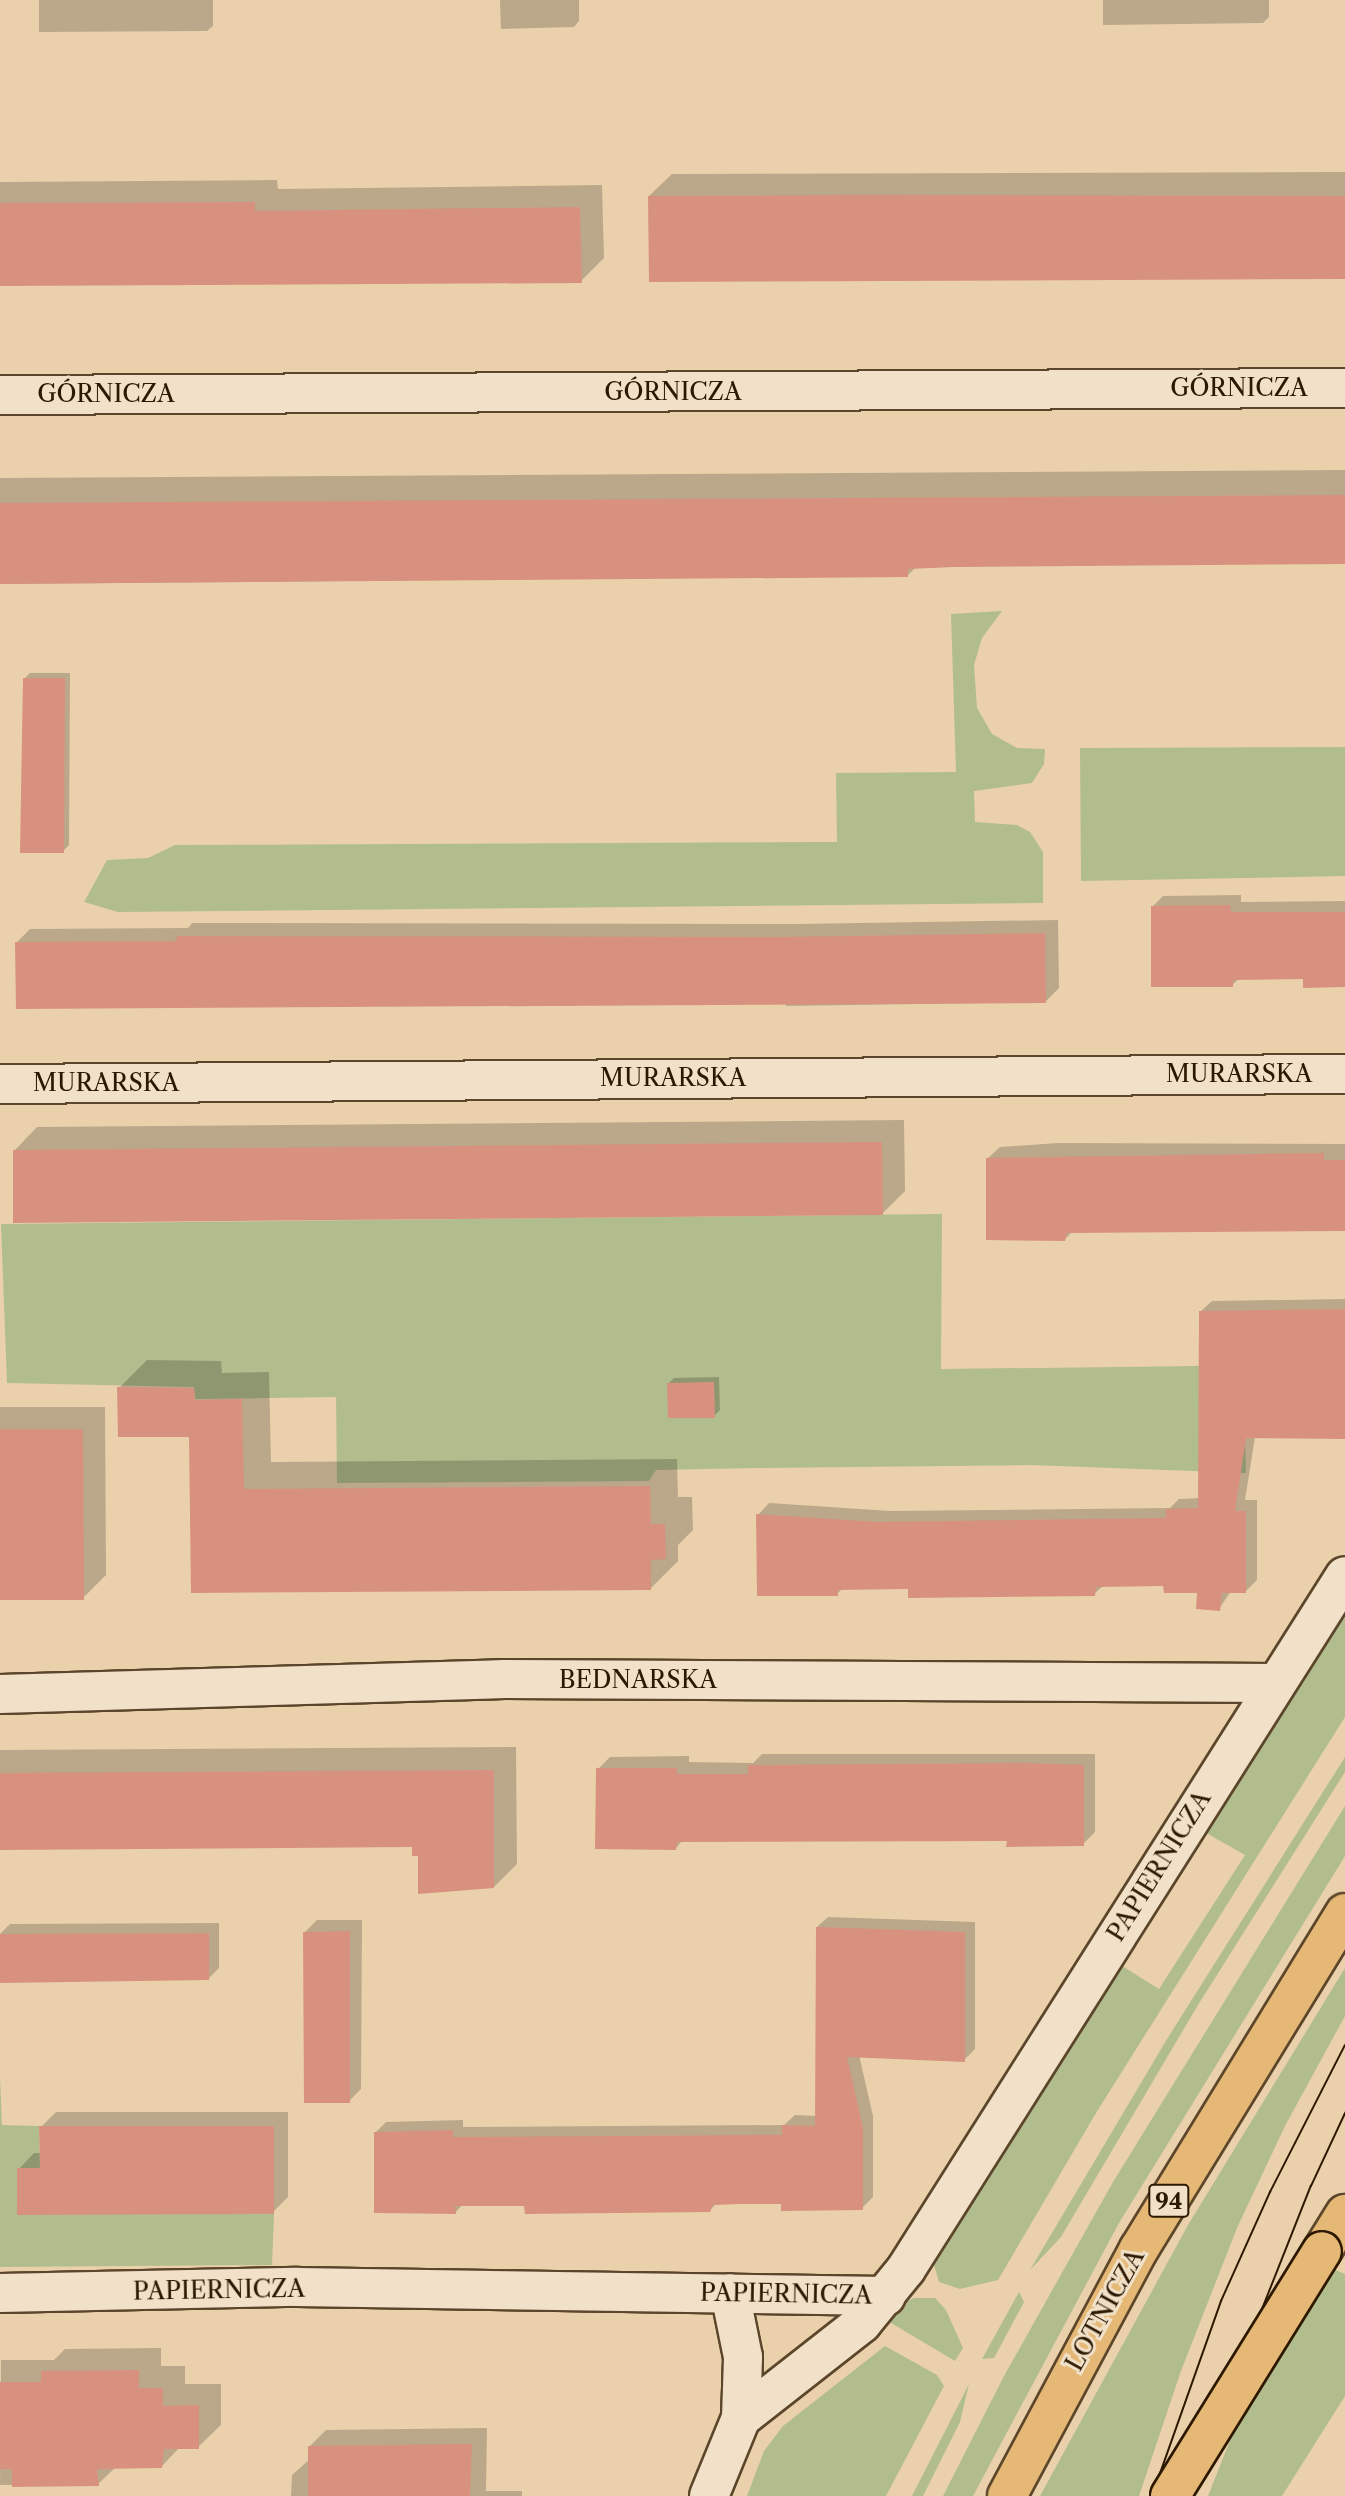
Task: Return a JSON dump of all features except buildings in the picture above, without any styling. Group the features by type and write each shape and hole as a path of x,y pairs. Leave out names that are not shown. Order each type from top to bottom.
{"main road":[{"name":"LOTNICZA","path":"1007,2496 1139,2249 1345,1913"},
{"path":"1170,2496 1345,2214"}],"street":[{"name":"GÓRNICZA","path":"0,395 1345,388"},
{"name":"MURARSKA","path":"0,1084 1345,1074"},
{"name":"PAPIERNICZA","path":"0,2293 297,2287 886,2296 997,2130 1152,1874 1345,1576"},
{"name":"BEDNARSKA","path":"0,1694 505,1679 1276,1683"},
{"path":"709,2496 741,2418 743,2357 730,2293"},
{"path":"741,2418 862,2323 886,2296"}],"green space":[{"path":"1002,611 982,638 974,665 977,708 992,734 1017,748 1045,749 1044,764 1032,783 974,791 975,822 1017,825 1030,832 1043,852 1043,903 118,912 84,902 107,860 148,858 175,845 837,842 836,773 956,772 951,614"},
{"path":"1345,747 1345,876 1081,881 1080,748"},
{"path":"942,1214 941,1369 1199,1366 1245,1441 1246,1473 1031,1465 758,1468 656,1470 649,1481 337,1483 336,1397 195,1399 194,1387 7,1383 1,1224"},
{"path":"1345,1607 1345,1717 1096,2113 998,2280 960,2289 939,2282 932,2258 1119,1964 1159,1989 1245,1855 1201,1830"},
{"path":"1345,1757 1345,1772 1198,2005 1061,2237 1030,2270 1167,2039"},
{"path":"1345,1806 1345,1856 1119,2223 973,2496 943,2496 1004,2376 1113,2182"},
{"path":"1345,1968 1345,2016 1285,2126 1237,2228 1181,2371 1139,2496 1040,2496 1188,2225"},
{"path":"0,2078 2,2125 39,2126 40,2168 17,2168 17,2214 274,2214 272,2265 0,2267"},
{"path":"1303,2256 1345,2274 1345,2396 1282,2496 1208,2496"},
{"path":"1019,2292 1024,2302 994,2358 982,2359"},
{"path":"914,2298 935,2298 946,2310 963,2348 955,2361 886,2320 902,2303"},
{"path":"885,2346 937,2375 944,2386 886,2496 747,2496 764,2451 783,2426"},
{"path":"969,2384 960,2422 923,2496 912,2496"}],"tram line":[{"path":"1152,2496 1221,2301 1270,2192 1345,2045"},
{"path":"1188,2496 1311,2186 1345,2113"}]}
